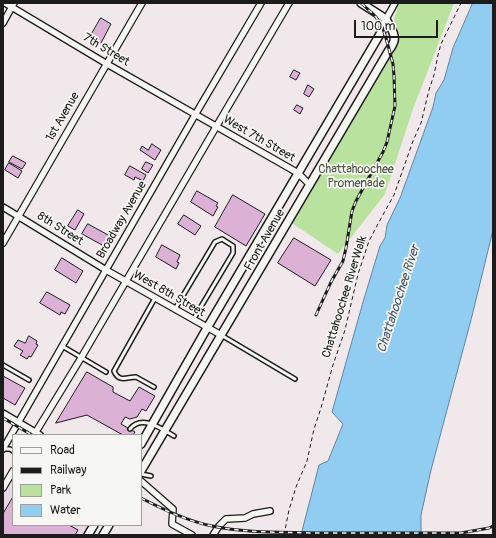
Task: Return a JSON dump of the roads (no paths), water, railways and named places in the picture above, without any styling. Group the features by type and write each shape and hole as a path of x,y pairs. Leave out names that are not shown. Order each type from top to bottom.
{"street":[{"name":"7th Street","path":"6,3 13,5 108,64 195,114"},
{"name":"1st Avenue","path":"3,242 108,64 142,3"},
{"name":"Broadway Avenue","path":"3,449 195,114 261,3"},
{"path":"3,413 37,434 289,3"},
{"path":"361,3 386,19"},
{"name":"Front Avenue","path":"142,442 207,328 383,29 386,19 395,3"},
{"path":"3,23 13,5"},
{"name":"Front Avenue","path":"142,469 222,336 394,41 394,33 386,19"},
{"name":"West 7th Street","path":"195,114 298,173 310,184"},
{"name":"8th Street","path":"3,207 106,270"},
{"name":"West 8th Street","path":"106,270 222,336"},
{"path":"3,488 12,473"},
{"path":"142,482 173,509 172,524 192,535"},
{"path":"213,535 226,519 245,518 253,514 270,511"},
{"path":"88,535 93,526"},
{"path":"103,535 108,526"}],"lane":[{"path":"175,309 215,242 222,239 233,246 233,253 193,320"},
{"path":"154,387 136,377 124,380 114,371 155,298"},
{"path":"222,336 295,379"},
{"path":"62,346 106,372"},
{"path":"3,365 29,380"},
{"path":"130,429 132,426 142,422 153,424 174,436"},
{"path":"142,474 151,476"}],"water":[{"name":"Chattahoochee River","path":"473,3 493,3 493,230 431,470 421,515 421,535 301,535 319,465 328,461 343,424 332,412 380,246 385,238 387,225 400,198 433,107 436,93 444,80 453,48"}],"railway":[{"path":"316,315 331,282 343,261 352,211 383,152 387,142 395,106 393,64 386,38 376,17 361,3"},
{"path":"3,418 30,434"},
{"path":"142,498 167,511 194,521 212,526 250,531 315,533 461,533 493,526"}],"park label":[{"name":"Chattahoochee Promenade","path":"356,177"}]}
